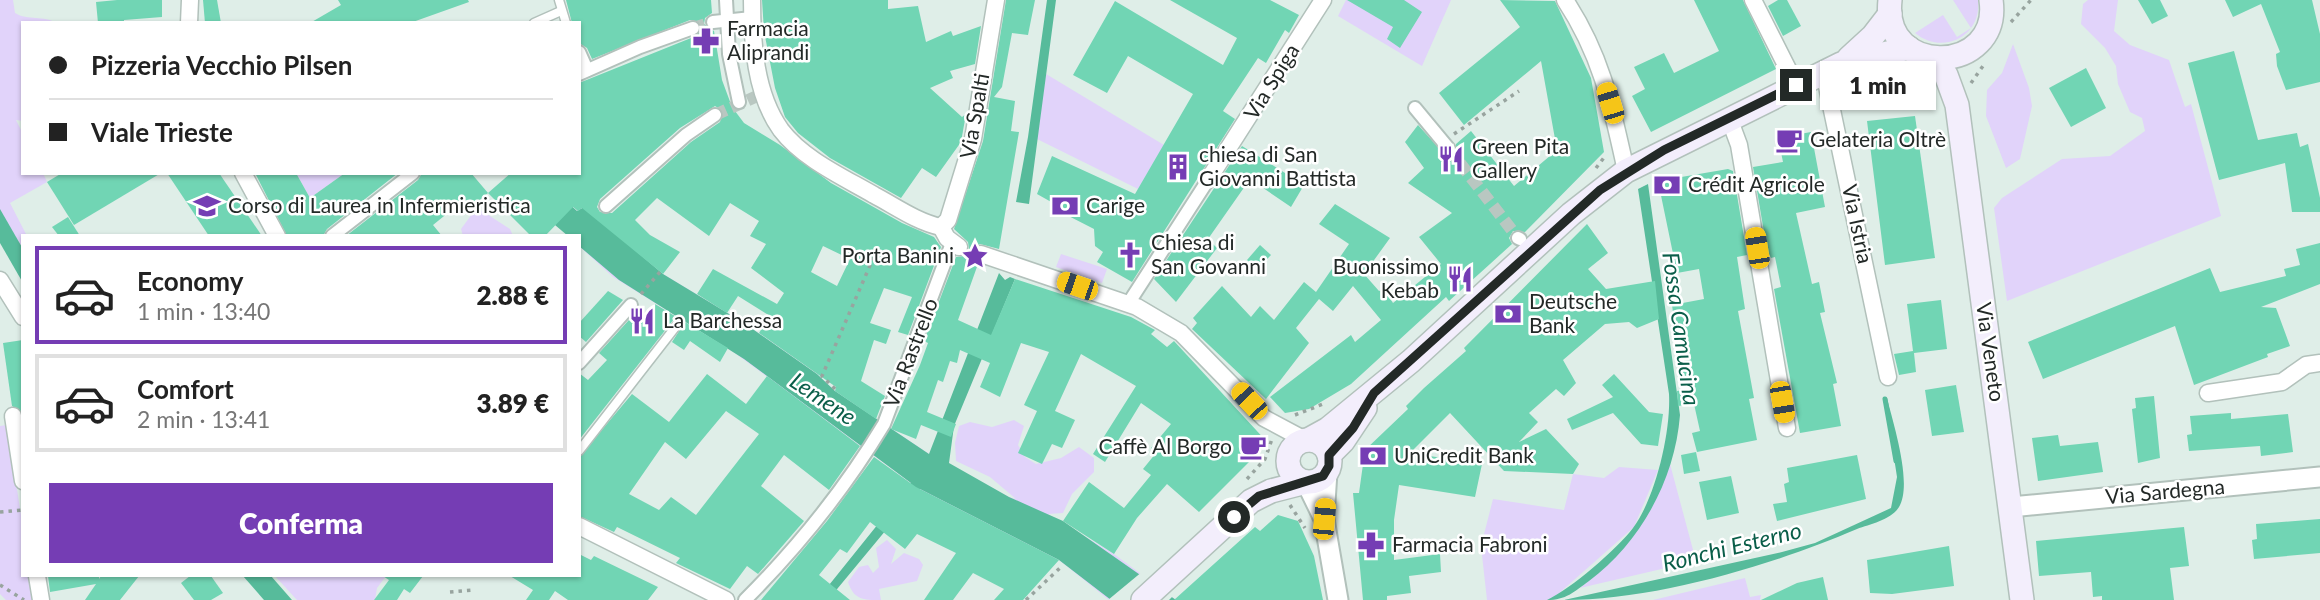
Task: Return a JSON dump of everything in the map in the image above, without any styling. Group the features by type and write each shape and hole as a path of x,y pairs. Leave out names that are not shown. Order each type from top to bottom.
{"main road":[{"path":"1990,23 1991,0"},
{"name":"Via Veneto","path":"1957,105 1959,86 1975,46 1990,23 2011,0"},
{"path":"1833,68 1873,36 1890,7"},
{"path":"1890,7 1894,30 1909,48 1936,59 1950,58 1975,46"},
{"path":"1150,593 1256,496 1302,444 1328,429 1374,393 1571,214 1626,171 1833,68 1909,48"},
{"name":"Via Veneto","path":"1936,59 1946,75 1957,105 2022,600"},
{"path":"1256,496 1318,480 1374,393"},
{"path":"1302,444 1321,444 1328,463"},
{"path":"1302,444 1290,470 1306,482"}],"street":[{"path":"189,21 190,0"},
{"path":"726,0 726,19 739,102"},
{"path":"752,0 762,87 782,130 817,161 904,212 941,227 955,245"},
{"name":"Via Spalti","path":"941,227 948,220 971,149 996,0"},
{"name":"Via Spiga","path":"1128,304 1323,0"},
{"path":"1564,0 1586,31 1599,61 1626,171"},
{"path":"1753,0 1796,85"},
{"path":"713,22 752,18"},
{"path":"583,72 693,28"},
{"name":"Via Istria","path":"1833,68 1888,377"},
{"path":"1415,108 1445,145"},
{"path":"606,206 686,135 715,115"},
{"path":"1729,118 1740,145 1787,428"},
{"path":"244,175 276,234"},
{"path":"335,234 410,175"},
{"name":"Via Rastrello","path":"746,600 779,566 867,452 884,425 955,245"},
{"path":"981,254 1128,304 1181,332 1265,418 1302,444"},
{"path":"0,280 21,314"},
{"path":"581,361 631,305"},
{"path":"2208,393 2282,382 2306,365 2320,363"},
{"path":"12,416 21,469"},
{"path":"1328,463 1324,519 1338,600"},
{"name":"Via Sardegna","path":"2011,507 2320,477"},
{"path":"1306,482 1324,519"},
{"path":"581,527 726,600"},
{"path":"37,577 41,600"}],"lane":[{"path":"559,0 565,21"},
{"path":"538,21 561,11"},
{"path":"581,448 677,325"}],"path":[{"path":"1445,145 1519,91"},
{"path":"835,389 822,376 875,254"},
{"path":"631,305 660,272"},
{"path":"1279,426 1273,434 1265,459 1247,479 1256,496 1271,506 1279,503 1290,505 1310,539"},
{"path":"0,512 21,510"},
{"path":"1026,600 1062,566"},
{"path":"0,584 24,600"},
{"path":"450,592 474,590"}],"shaded area":[{"path":"0,0 13,0 15,13 51,21 21,21 21,121 16,120 21,130 21,175 44,175 47,182 10,203 26,234 21,234 21,246 0,212"},
{"path":"1346,0 1451,0 1422,66 1338,16"},
{"path":"1953,0 1978,0 1978,13 1971,28"},
{"path":"2088,0 2118,0 2114,31 2130,45 2169,60 2185,107 2191,104 2221,216 2007,301 1994,208 2002,198 2062,159 2110,156 2145,131 2142,118 2130,112 2118,84 2116,66 2105,48 2081,24 2083,4"},
{"path":"1943,15 1957,37 1970,29 1958,39 1937,43 1915,33"},
{"path":"2013,44 2029,88 2032,106 2020,159 2006,168 1986,116 1987,90 2002,73"},
{"path":"1901,70 1925,76 1841,97 1839,85 1884,71"},
{"path":"1046,74 1164,145 1138,189 1037,139"},
{"path":"297,175 342,175 310,198"},
{"path":"537,175 577,211 584,207 663,274 744,323 817,374 835,391 929,454 1009,497 1016,499 990,477 956,461 955,443 959,426 970,422 992,427 1014,420 1024,426 1018,445 1025,457 1036,464 1061,458 1079,447 1094,458 1094,472 1072,494 1063,513 1048,514 1114,554 1176,600 1109,600 1059,560 919,489 728,348 613,277 581,248 581,234 567,234"},
{"path":"482,211 510,229 512,234 462,234 461,229 472,214"},
{"path":"1061,254 1107,269 1102,283 1056,267"},
{"path":"7,425 21,515 21,577 30,577 34,600 6,600 0,594 0,426"},
{"path":"1670,464 1696,561 1580,588 1609,562 1634,532 1663,482"},
{"path":"1619,467 1658,470 1634,527 1557,595 1547,600 1487,600 1481,546 1493,499 1564,510 1573,474 1604,478"},
{"path":"887,540 896,549 891,564 904,553 919,559 923,565 917,581 879,589 881,600 856,596 848,582 859,567 868,565 873,573 879,567 876,548"},
{"path":"276,577 385,577 377,588 375,600 297,600"},
{"path":"1745,578 1750,597 1761,595 1760,600 1653,600"}],"water":[{"path":"1047,0 1056,0 1029,204 1016,202"},
{"path":"1648,184 1680,415 1677,439 1663,485 1639,528 1624,548 1608,565 1574,592 1559,599 1547,600 1593,568 1633,528 1649,499 1665,444 1669,394 1638,189"},
{"name":"Lemene","path":"554,190 577,211 584,207 663,274 744,323 817,374 835,391 929,454 999,273 1005,280 1010,277 1015,279 954,426 949,463 1009,497 1063,521 1176,600 1111,600 1059,560 920,489 828,600 817,600 911,483 744,359 619,280 581,248 581,234 566,234 555,225"},
{"path":"0,209 21,246 21,280 0,243"},
{"path":"1887,398 1904,484 1899,507 1891,515 1789,555 1714,578 1637,594 1564,600 1815,543 1891,508 1897,477 1885,399"},
{"path":"244,577 272,577 292,600 264,600"}],"pier":[{"path":"1143,571 1175,594 1169,600 1108,600"}],"building":[{"path":"162,0 162,17 98,21 96,2"},
{"path":"203,0 217,0 221,21 205,21"},
{"path":"338,0 469,2 416,21 313,21 341,5"},
{"path":"566,0 711,0 712,13 705,18 704,24 714,31 722,80 732,107 744,123 780,145 831,183 902,223 934,237 941,247 908,335 898,332 912,297 884,288 870,323 891,330 886,344 874,340 861,381 885,396 876,419 759,333 770,316 738,296 727,313 697,294 713,269 777,304 784,293 751,268 766,244 750,236 759,221 730,203 709,236 657,198 635,220 650,235 680,252 663,274 582,208 578,211 573,207 547,234 529,234 488,193 509,175 581,175 581,82 696,36 701,30 699,22 690,20 592,59 587,48 581,44 581,21 571,21","holes":["715,106 723,111 720,122 691,142 612,213 600,212 597,207 600,199 680,128","823,246 850,259 837,286 811,272"]},
{"path":"762,0 888,0 888,9 918,6 926,42 951,31 953,36 981,26 975,64 950,71 953,78 930,88 962,117 966,114 961,142 936,177 922,168 901,198 830,158 798,133 785,117 775,88 764,31"},
{"path":"1006,0 1035,0 1028,35 1012,33 1002,87 994,97 1015,101 1011,131 1019,132 999,249 980,244 971,250 971,257 978,264 958,320 991,335 1015,279 1131,317 1155,330 1151,334 1167,347 1174,341 1268,443 1199,512 1167,484 1137,518 1114,554 1063,521 1089,482 1124,508 1151,475 1143,469 1156,453 1151,448 1171,424 1141,403 1105,462 1093,454 1136,386 1081,354 1055,411 1075,420 1062,448 1052,444 1042,464 1018,453 1037,411 1024,405 1049,352 1021,343 1000,397 980,387 990,363 960,350 957,363 950,361 943,382 938,380 927,412 956,424 951,437 921,425 916,439 891,429 920,365 928,343 924,341 956,257 964,256 969,249 968,242 954,229 983,141"},
{"path":"1170,0 1270,0 1299,15 1289,33 1285,30 1266,63 1258,58 1223,111 1235,119 1132,282 1097,262 1103,252 1095,246 1094,229 1051,207 1053,203 1037,194 1052,156 1135,194 1193,94 1128,56 1107,93 1073,75 1115,1 1223,65 1237,38"},
{"path":"1347,0 1404,0 1422,12 1400,48 1387,39 1393,27"},
{"path":"1500,0 1555,1 1591,78 1604,152 1525,232 1513,231 1509,238 1512,244 1449,301 1446,297 1351,384 1309,409 1285,413 1270,397 1351,335 1355,342 1381,320 1353,286 1333,311 1319,299 1296,328 1309,343 1266,399 1192,329 1197,323 1193,318 1222,286 1251,317 1260,306 1274,320 1304,282 1316,292 1349,244 1319,224 1335,204 1390,238 1364,274 1379,291 1384,289 1393,303 1441,264 1419,237 1452,213 1408,183 1424,168 1405,142 1418,125 1447,157 1455,155 1456,144 1471,131 1514,186 1557,150 1541,61 1464,125 1439,93 1520,27"},
{"path":"1694,0 1743,0 1776,69 1651,132 1632,96 1645,89 1634,67 1664,53 1674,73 1719,51"},
{"path":"1778,0 1787,0 1801,26 1783,36 1768,6"},
{"path":"2138,0 2160,0 2168,16 2152,24"},
{"path":"2225,0 2312,0 2320,34 2320,82 2286,90 2277,66 2276,54 2280,52 2261,4 2233,17"},
{"path":"2234,51 2258,140 2297,133 2300,147 2308,144 2320,198 2320,212 2292,212 2285,163 2219,180 2188,63"},
{"path":"2086,68 2106,108 2071,127 2049,88"},
{"path":"1915,116 1935,258 1885,265 1867,121"},
{"path":"1811,132 1825,207 1796,213 1812,284 1819,282 1825,312 1820,313 1837,383 1833,384 1841,426 1800,433 1774,289 1781,287 1775,257 1771,258 1767,250 1753,167 1783,162 1778,138"},
{"path":"1242,146 1304,185 1291,207 1250,179 1208,239 1217,248 1176,302 1154,279"},
{"path":"1728,169 1733,171 1747,255 1737,257 1745,309 1738,311 1754,398 1749,399 1757,440 1697,452 1692,433 1700,431 1694,404 1678,406 1677,391 1684,390 1672,305 1704,299 1699,269 1677,273 1658,181"},
{"path":"59,175 158,175 74,225 47,182"},
{"path":"168,175 220,175 261,234 208,234"},
{"path":"256,175 297,175 310,198 342,175 395,175 324,234 286,234"},
{"path":"421,175 473,175 488,193 472,207 465,199 433,225 440,234 349,234"},
{"path":"68,217 79,234 57,234 52,227"},
{"path":"1587,224 1608,253 1588,269 1606,289 1655,281 1659,319 1637,328 1629,322 1605,324 1563,360 1576,383 1564,396 1556,389 1529,413 1538,422 1519,442 1546,429 1579,464 1573,474 1504,471 1450,413 1410,453 1482,464 1475,497 1399,485 1394,520 1394,560 1440,554 1441,572 1409,576 1411,593 1387,596 1387,600 1363,600 1353,493 1359,493 1365,450 1408,409 1406,406 1424,388 1466,351 1464,348"},
{"path":"2320,243 2320,284 2261,307 2276,308 2290,346 2267,354 2268,357 2194,385 2175,326 2043,379 2028,342 2210,268 2220,292 2286,276 2284,269 2300,265 2296,249"},
{"path":"1260,245 1271,255 1258,269 1247,260"},
{"path":"608,291 623,300 586,342 581,338 581,321"},
{"path":"1941,300 1947,349 1914,353 1916,372 1899,375 1894,354 1913,351 1907,304"},
{"path":"655,304 680,319 674,319 581,437 581,375 588,380 607,360 599,353 638,310 646,314"},
{"path":"680,319 728,348 720,362 690,341 684,350 672,342 683,325"},
{"path":"21,340 21,412 12,406 3,343"},
{"path":"707,374 746,404 767,376 860,446 829,490 784,455 761,486 804,521 758,574 747,566 730,589 676,563 680,558 617,527 614,532 581,517 581,455 632,394 669,422","holes":["726,411 759,434 696,515 671,497 659,510 629,494 665,442 686,459"]},
{"path":"1614,374 1649,412 1663,414 1658,446 1641,444 1613,413 1572,430 1567,419 1613,397 1602,385"},
{"path":"1956,385 1964,432 1932,436 1925,390"},
{"path":"2154,396 2160,458 2138,463 2132,409 2136,408 2135,398"},
{"path":"2231,413 2231,419 2288,414 2293,452 2261,456 2260,446 2189,451 2187,435 2192,434 2190,416"},
{"path":"2058,435 2060,446 2098,442 2103,472 2038,481 2032,438"},
{"path":"1696,452 1700,471 1684,474 1681,455"},
{"path":"1857,455 1866,499 1777,521 1773,504 1787,502 1784,484 1789,482 1787,468"},
{"path":"874,457 916,487 1059,560 1023,600 994,600 1004,589 973,573 953,600 924,600 956,553 917,534 905,549 870,522 847,553 840,549 819,575 850,600 761,600 827,521"},
{"path":"1731,476 1739,513 1707,520 1699,482"},
{"path":"1278,515 1298,521 1314,556 1323,600 1174,600 1255,527 1260,531"},
{"path":"2320,519 2320,553 2254,559 2252,540 2257,539 2256,524"},
{"path":"2184,527 2189,566 2170,568 2174,600 2102,600 2102,596 2093,597 2091,572 2039,576 2036,541"},
{"path":"1949,546 1954,586 1892,594 1870,593 1867,560"},
{"path":"581,555 591,560 594,556 658,587 648,600 568,600 555,591 549,600 526,600 533,590 512,577 581,577"},
{"path":"48,577 138,577 120,600 85,600 96,584 50,592"},
{"path":"189,577 212,577 223,593 211,600 194,600 181,583"},
{"path":"384,577 422,577 410,593 404,589 397,600 374,600 389,580"},
{"path":"1823,577 1828,600 1761,600 1797,583"}],"waterway":[{"name":"Ronchi Esterno","path":"1885,399 1896,461"}],"tunnel":[{"path":"693,28 713,22"},
{"path":"715,115 764,93"},
{"path":"1449,149 1518,238"}],"place":[{"name":"Farmacia Aliprandi","path":"706,41"},
{"name":"Gelateria Oltrè","path":"1789,140"},
{"name":"Green Pita Gallery","path":"1451,159"},
{"name":"chiesa di San Giovanni Battista","path":"1178,167"},
{"name":"Crédit Agricole","path":"1667,185"},
{"name":"Corso di Laurea in Infermieristica","path":"207,206"},
{"name":"Carige","path":"1065,206"},
{"name":"Chiesa di San Govanni","path":"1130,255"},
{"name":"Porta Banini","path":"975,256"},
{"name":"Buonissimo Kebab","path":"1460,279"},
{"name":"Deutsche Bank","path":"1508,314"},
{"name":"La Barchessa","path":"642,321"},
{"name":"Caffè Al Borgo","path":"1253,447"},
{"name":"UniCredit Bank","path":"1373,456"},
{"name":"Farmacia Fabroni","path":"1371,545"}],"route":[{"path":"1234,517 1259,496 1312,482 1323,476 1329,466 1329,455 1353,428 1374,393 1600,190 1626,171 1664,150 1796,85"}],"water label":[{"name":"Fossa Camucina","path":"1681,329"}]}
